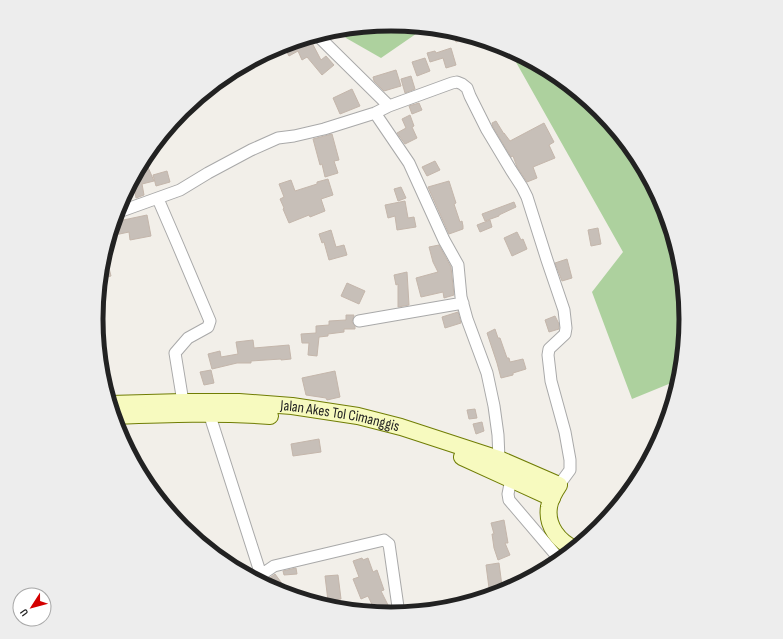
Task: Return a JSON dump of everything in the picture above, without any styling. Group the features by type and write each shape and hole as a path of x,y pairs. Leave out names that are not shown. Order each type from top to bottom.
{"main road":[{"name":"Jalan Akes Tol Cimanggis","path":"116,404 183,402 239,408 358,427 401,437 462,457 512,479 555,491"},
{"name":"Jalan Akes Tol Cimanggis","path":"119,416 208,413 239,408 292,406 358,416 401,427 499,460 555,491"},
{"path":"555,491 549,506 548,515 550,524 561,540 569,546"}],"street":[{"path":"322,40 389,106"},
{"path":"125,210 158,199 187,186 251,150 278,138 324,129 376,113 389,106 452,83 457,82 462,84 468,88 470,96 487,130 527,197 564,310 566,328 565,334 549,350 548,355 551,381 565,432 570,460 570,470 555,491"},
{"path":"376,113 409,163 444,240 458,265 462,303 487,373 494,406 498,435 499,460"},
{"path":"158,199 210,322 208,327 188,338 175,353 183,402"},
{"path":"359,321 462,303"},
{"path":"208,413 257,574"},
{"path":"512,479 508,494 509,500 556,556"},
{"path":"260,576 274,566 384,540 389,544 398,608"}],"green space":[{"path":"392,31 418,32 381,58 346,38 344,35 354,33"},
{"path":"514,59 552,80 596,115 620,144 641,175 665,227 678,282 680,320 678,357 673,382 632,399 592,292 623,252"}],"building":[{"path":"455,38 461,40 456,42"},
{"path":"312,42 321,60 326,56 334,65 322,75 307,57 302,60 298,51 289,56 286,51"},
{"path":"451,48 456,65 446,68 443,58 430,62 427,53 435,51 436,53"},
{"path":"425,58 430,71 417,76 412,62"},
{"path":"396,70 401,86 384,91 374,81 373,77"},
{"path":"411,76 415,89 405,93 401,79"},
{"path":"352,89 360,106 340,114 333,98"},
{"path":"419,103 422,110 412,114 409,106"},
{"path":"410,115 414,126 412,127 417,138 405,144 397,133 406,128 402,119"},
{"path":"496,121 510,141 544,123 554,142 549,145 555,158 533,167 537,178 527,182 517,167 513,156 511,157 493,127 492,123"},
{"path":"332,134 339,160 334,161 338,173 325,177 313,139"},
{"path":"435,161 440,170 427,176 422,167"},
{"path":"148,166 154,181 142,184 144,195 136,198 135,189"},
{"path":"167,171 170,182 156,186 153,175"},
{"path":"328,179 333,195 321,199 325,211 310,217 309,215 289,223 280,199 284,197 279,184 291,180 295,191"},
{"path":"449,181 456,203 454,204 460,222 462,221 463,229 449,234 428,187"},
{"path":"401,187 406,198 398,201 394,189"},
{"path":"405,201 408,218 414,217 416,227 397,230 395,216 388,218 385,205"},
{"path":"514,202 516,207 499,216 485,221 482,214"},
{"path":"147,215 151,236 130,240 129,232 116,235 120,221"},
{"path":"490,220 492,227 480,232 477,225"},
{"path":"598,228 601,244 591,246 588,230"},
{"path":"331,230 336,247 344,245 347,255 329,260 324,242 322,243 319,234"},
{"path":"517,232 521,240 523,239 527,249 512,256 504,238"},
{"path":"439,245 451,267 454,295 444,298 443,292 421,297 416,278 438,272 433,262 429,247"},
{"path":"567,259 572,278 562,281 555,263"},
{"path":"108,268 111,276 106,277"},
{"path":"407,272 409,305 398,307 398,284 396,285 394,275"},
{"path":"347,283 365,291 359,304 341,296"},
{"path":"458,312 461,323 445,328 442,317"},
{"path":"346,315 354,315 352,322 355,329 344,329 344,332 319,337 317,356 308,355 309,343 302,343 301,334 316,333 316,326 329,325 329,321 346,320"},
{"path":"555,316 559,324 559,329 549,332 545,320"},
{"path":"495,329 510,362 523,359 526,369 513,373 513,375 501,378 487,333"},
{"path":"253,340 254,348 289,345 291,359 251,361 251,363 237,363 212,369 208,354 220,351 221,357 238,354 236,342"},
{"path":"211,370 214,383 204,385 200,372"},
{"path":"335,371 340,397 327,400 326,398 306,395 302,378"},
{"path":"475,409 477,418 469,419 467,410"},
{"path":"482,422 484,431 476,434 473,424"},
{"path":"319,439 321,452 293,456 291,444"},
{"path":"504,520 508,543 505,543 510,555 498,560 494,548 492,534 494,534 491,523"},
{"path":"368,558 373,572 377,570 384,590 381,591 388,605 383,608 373,607 368,596 361,599 353,579 359,577 353,561"},
{"path":"499,563 502,586 489,588 486,565"},
{"path":"296,568 297,574 284,575 283,571"},
{"path":"275,574 285,588 281,586 268,580"},
{"path":"338,575 341,599 328,600 325,576"}]}
